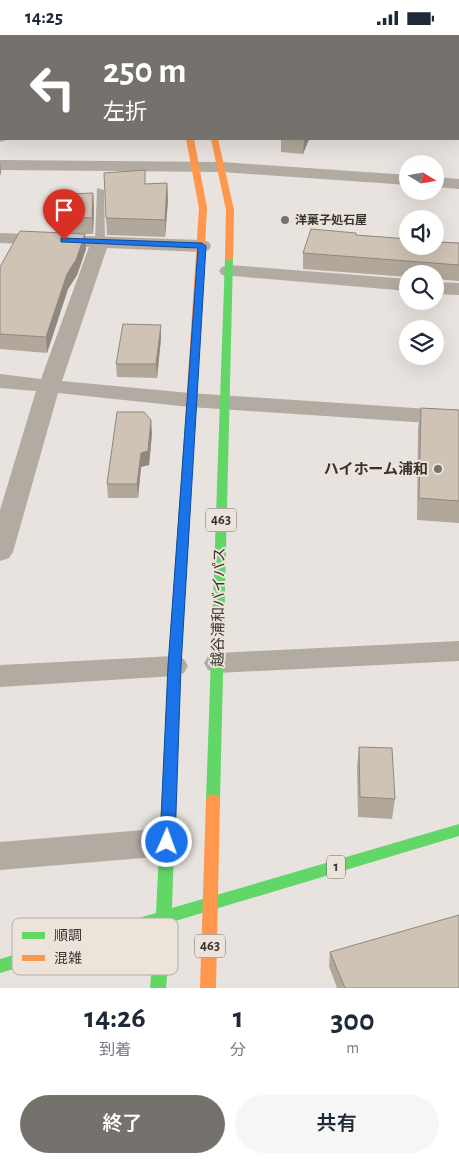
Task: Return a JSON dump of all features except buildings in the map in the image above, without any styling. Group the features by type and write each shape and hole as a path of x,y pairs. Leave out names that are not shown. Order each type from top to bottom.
{"main road":[{"name":"463","path":"164,918 174,666 190,400 202,246 203,208 197,166 190,140"},
{"name":"越谷浦和バイパス","path":"208,988 212,904 230,210 222,167 214,140"},
{"name":"1","path":"164,918 459,830"},
{"name":"1","path":"0,966 12,962"},
{"name":"463","path":"158,988 159,975"}],"street":[{"path":"0,165 197,166 399,179"},
{"path":"444,183 459,184"},
{"path":"0,257 4,238 202,246"},
{"path":"0,552 48,386 100,241"},
{"path":"229,271 399,284"},
{"path":"444,288 459,289"},
{"path":"0,381 224,403 459,418"},
{"path":"218,663 459,651"},
{"path":"0,676 174,666"},
{"path":"0,856 167,842"}],"lane":[{"path":"100,190 100,241"}],"traffic: fast":[{"path":"213,800 229,258"},
{"path":"164,918 174,666 190,422"},
{"path":"162,918 459,830"},
{"path":"0,966 12,962"},
{"path":"158,988 159,975"}],"traffic: slow":[{"path":"190,140 203,208 190,422"},
{"path":"214,140 230,210 229,258"},
{"path":"208,988 213,800"}],"place":[{"name":"洋菓子処石屋","path":"285,220"},
{"name":"ハイホーム浦和","path":"438,469"}],"route":[{"path":"64,240 202,246 190,400 174,666 167,842"}]}
